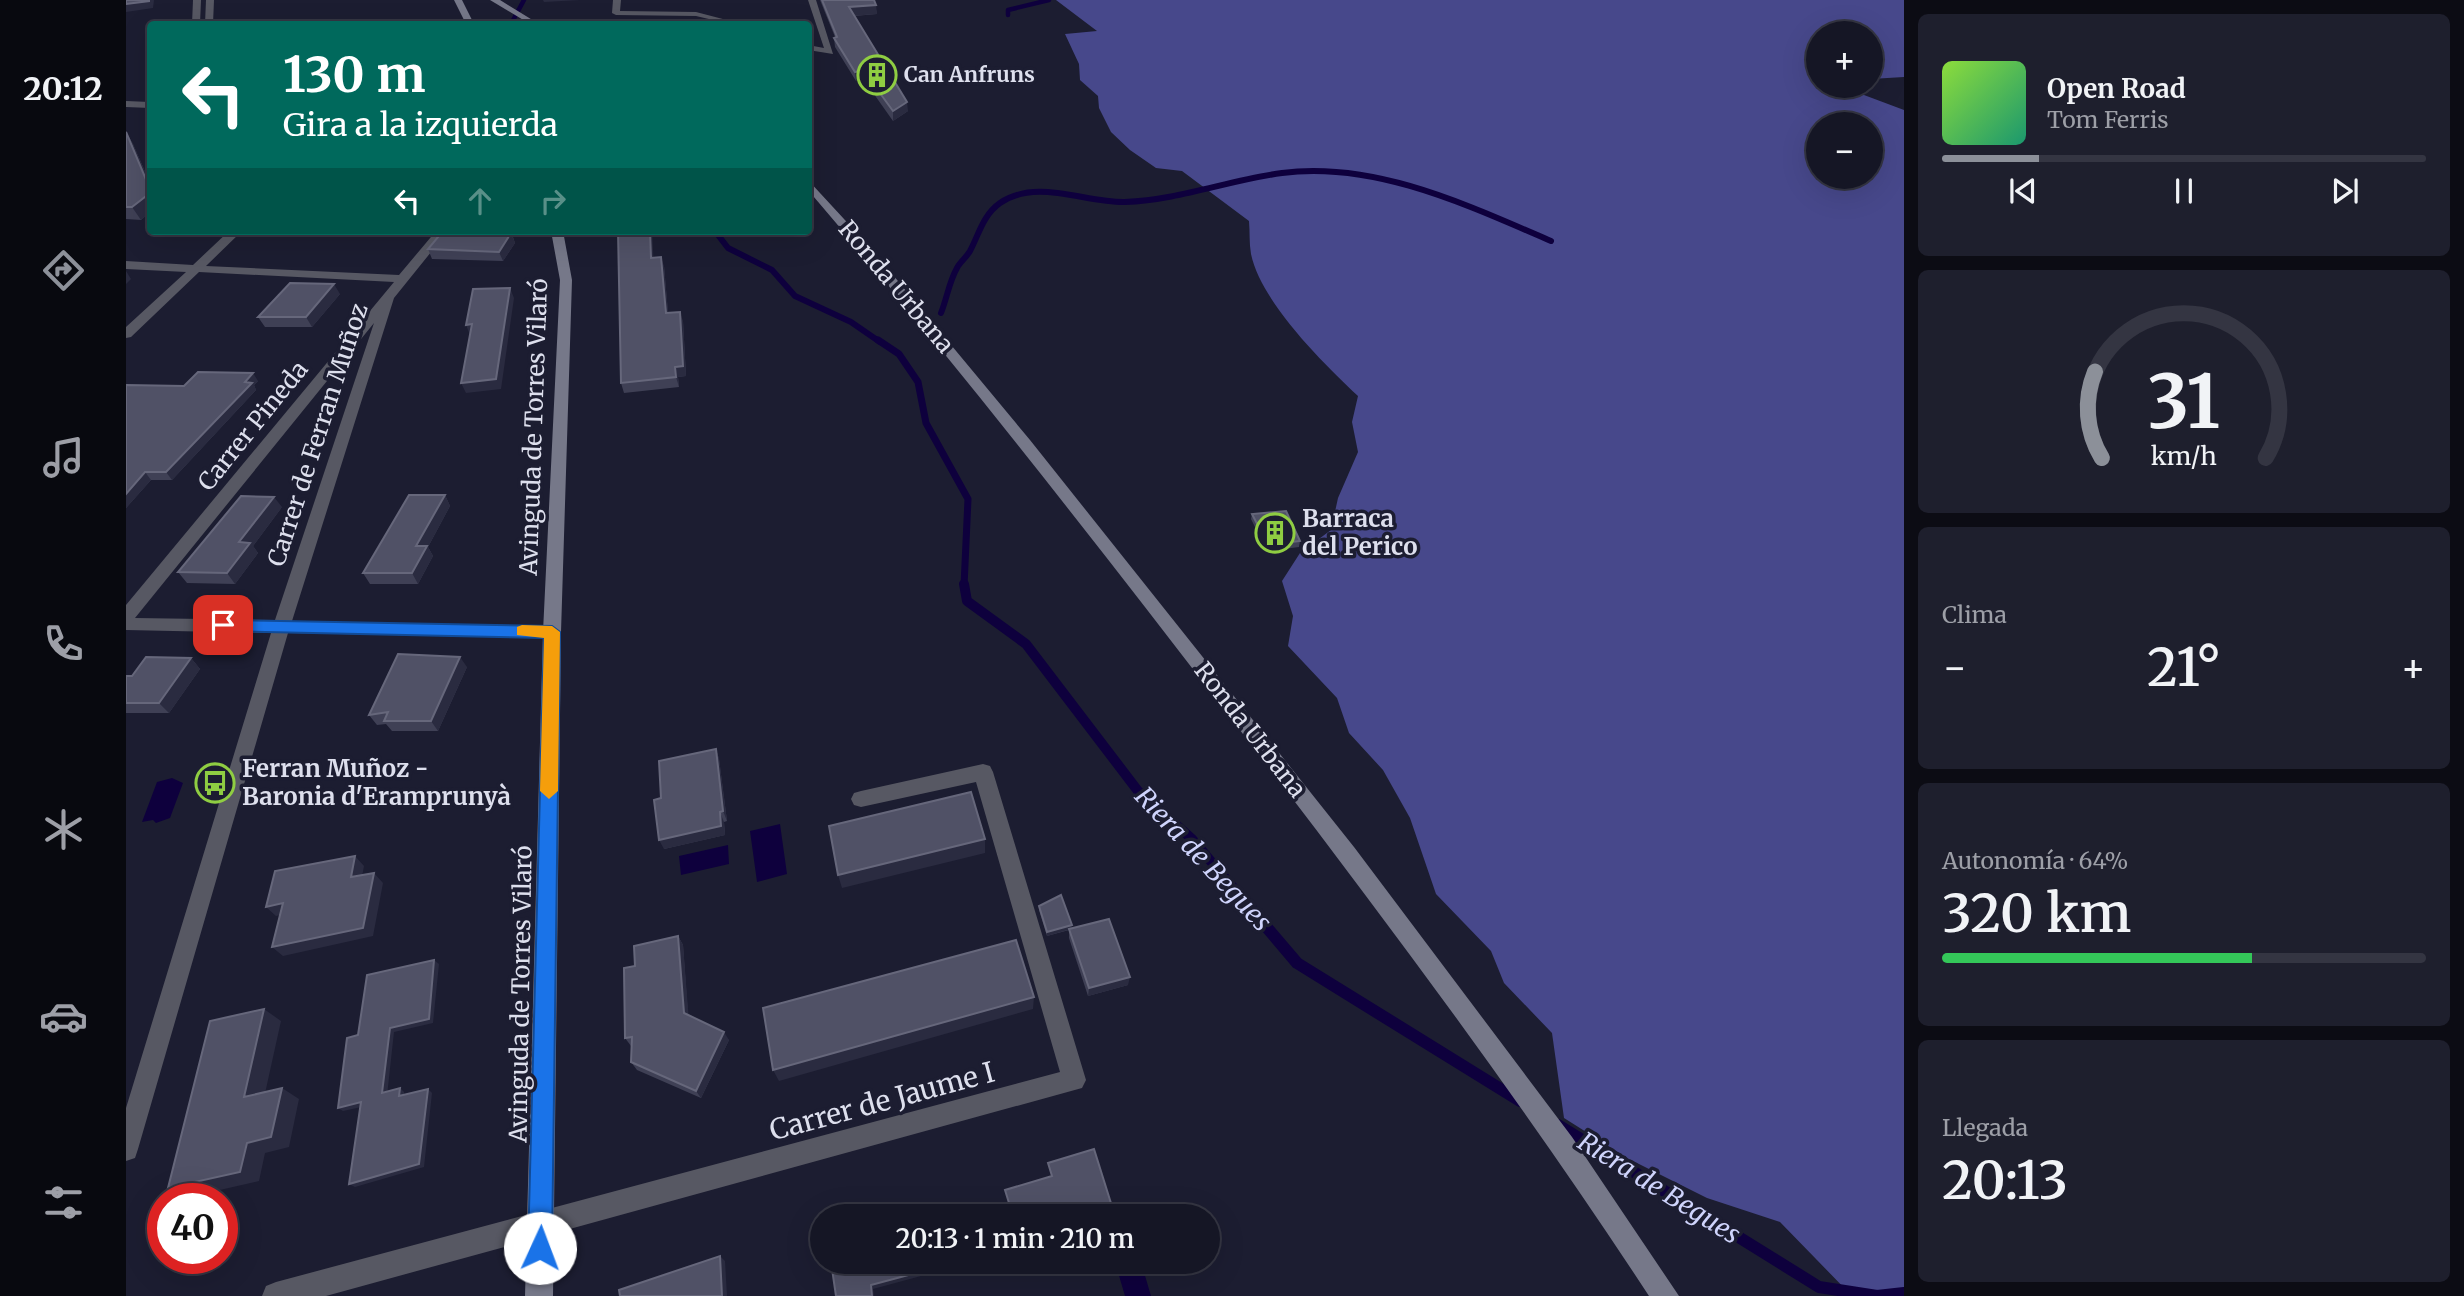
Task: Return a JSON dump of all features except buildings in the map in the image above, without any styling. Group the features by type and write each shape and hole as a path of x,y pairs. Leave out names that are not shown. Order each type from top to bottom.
{"main road":[{"path":"458,0 468,21"},
{"path":"494,0 528,21"},
{"name":"Ronda Urbana","path":"812,188 928,324 1112,553 1429,960 1637,1252 1665,1296"},
{"name":"Avinguda de Torres Vilaró","path":"539,1296 552,632 566,281 558,235"}],"street":[{"path":"196,21 198,0"},
{"path":"209,21 210,0"},
{"path":"617,0 615,13 695,14 723,16 732,21"},
{"path":"812,0 830,52 812,48"},
{"path":"126,104 147,105"},
{"path":"126,334 232,235"},
{"name":"Carrer Pineda","path":"126,617 439,235"},
{"path":"126,265 198,266 401,279"},
{"name":"Carrer de Ferran Muñoz","path":"126,1149 282,626 388,298"},
{"path":"126,624 552,632"},
{"name":"Carrer de Jaume I","path":"276,1296 1073,1080 983,772 861,799"}],"shaded area":[{"path":"1056,0 1904,0 1904,77 1883,78 1883,21 1806,21 1806,98 1872,98 1904,110 1904,1296 1852,1296 1780,1222 1707,1198 1629,1159 1564,1118 1552,1033 1504,983 1491,951 1436,894 1410,818 1383,770 1349,733 1337,698 1288,646 1293,616 1282,581 1300,553 1331,530 1338,498 1358,452 1352,422 1358,396 1295,331 1267,292 1251,254 1249,221 1182,171 1156,168 1130,150 1111,132 1099,108 1098,96 1080,80 1079,64 1065,34 1097,31"},
{"path":"172,778 183,783 170,818 156,823 153,820 142,822 157,782"},
{"path":"780,824 787,874 757,882 750,831"},
{"path":"728,845 729,864 681,875 679,856"},
{"path":"1119,1274 1145,1274 1151,1296 1125,1296"}],"waterway":[{"name":"Riera de Begues","path":"513,21 524,0"},
{"path":"1008,15 1008,10 1049,0"},
{"path":"941,313 954,273 970,251 989,213 1000,203 1030,192 1125,202 1165,198 1282,173 1351,173 1386,180 1453,200 1551,241"},
{"name":"Riera de Begues","path":"718,235 728,248 772,270 795,296 851,322 880,342"},
{"name":"Riera de Begues","path":"878,340 899,354 918,382 926,423 968,499 964,584"},
{"name":"Riera de Begues","path":"964,584 967,601 1026,644 1138,791 1192,839 1242,898"},
{"name":"Riera de Begues","path":"1240,896 1297,963 1520,1101"},
{"name":"Riera de Begues","path":"1558,1125 1819,1287 1877,1296 1904,1293"}],"slow traffic":[{"path":"522,631 552,632 549,791"}],"place":[{"name":"Can Anfruns","path":"877,75"},
{"name":"Barraca del Perico","path":"1275,533"},
{"name":"Ferran Muñoz - Baronia d'Eramprunyà","path":"215,783"}],"route":[{"path":"223,625 552,632 540,1248"}]}
